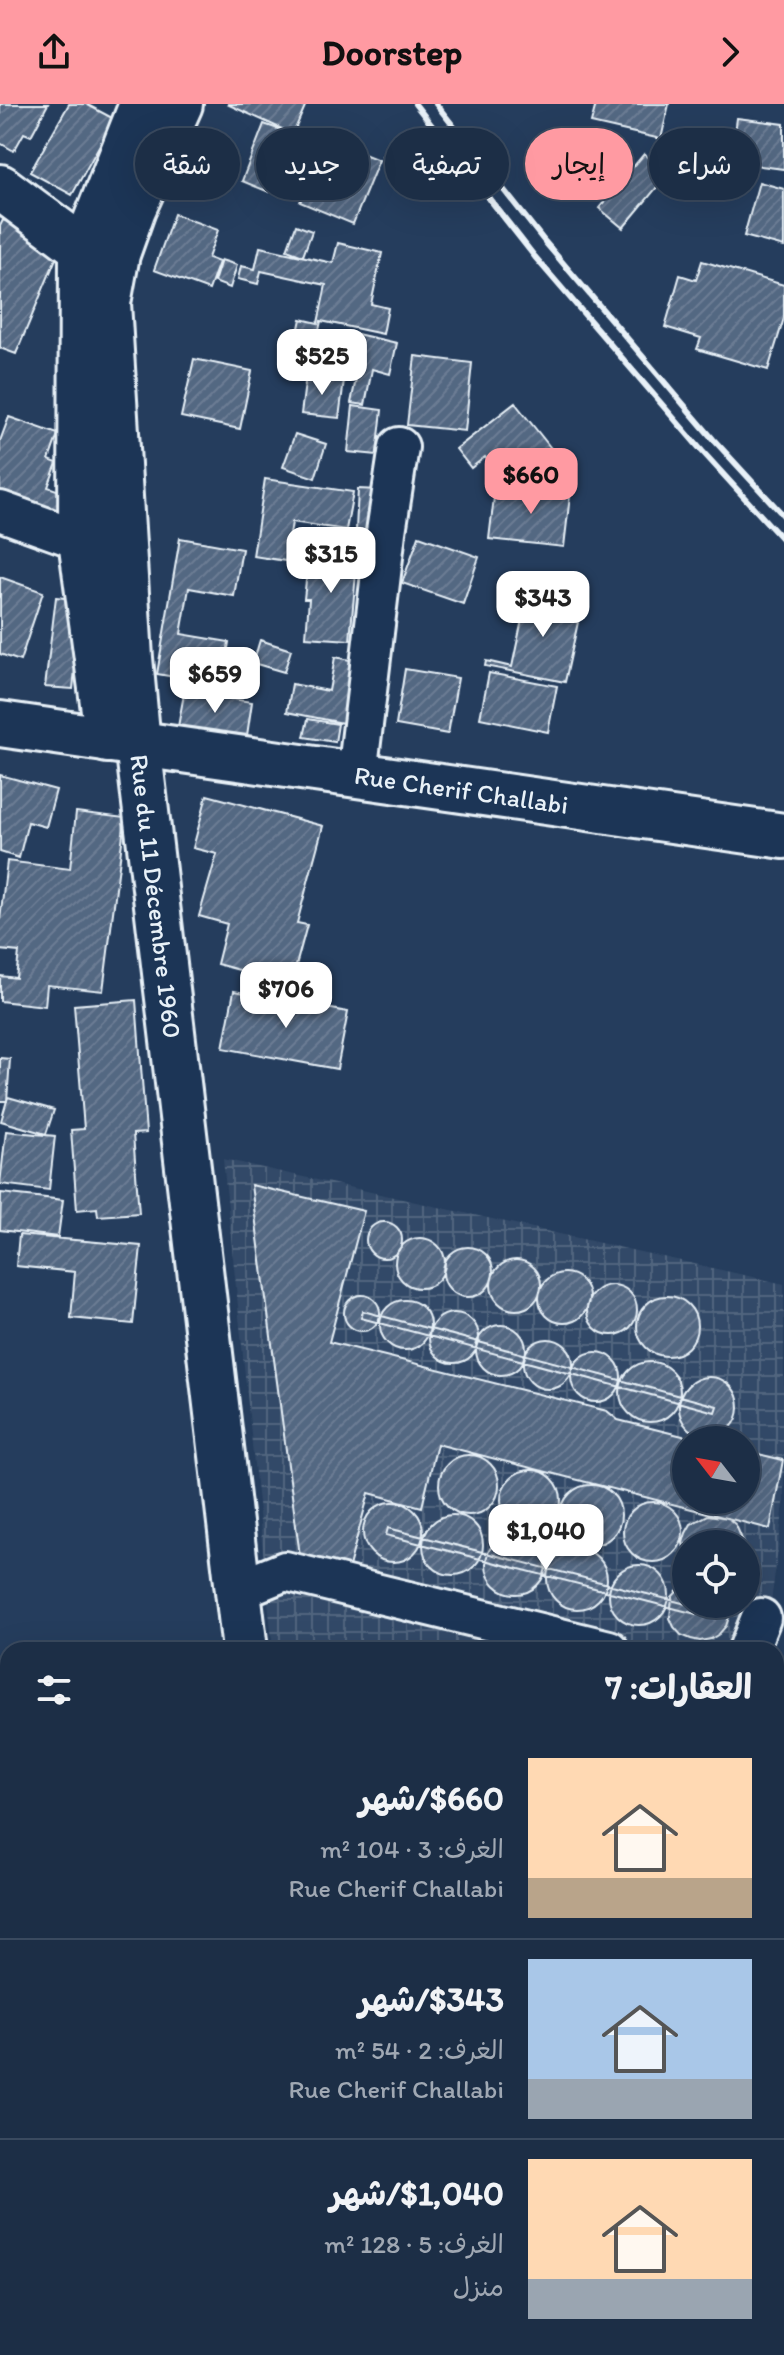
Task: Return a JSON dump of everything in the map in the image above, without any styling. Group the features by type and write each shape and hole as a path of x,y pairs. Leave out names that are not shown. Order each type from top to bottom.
{"main road":[{"name":"Rue du 11 Décembre 1960","path":"180,104 133,209 117,254 108,303 130,658 123,742 244,1642"},
{"path":"0,187 82,248 81,540 123,742"},
{"name":"Rue Cherif Challabi","path":"0,724 784,836"}],"street":[{"path":"82,248 139,104"},
{"path":"357,775 399,447"},
{"path":"0,511 81,540"},
{"path":"238,1590 285,1571 576,1642"}],"shaded area":[{"path":"223,1159 784,1284 784,1504 765,1642 272,1642"}],"building":[{"path":"0,104 48,104 31,136 24,133 14,151 0,143"},
{"path":"69,104 86,104 114,119 72,195 30,172"},
{"path":"227,104 306,104 296,128 280,128"},
{"path":"596,104 669,104 664,128 649,128 649,136 633,133 633,128 591,123"},
{"path":"737,118 784,124 784,169 760,166 760,128 736,128"},
{"path":"256,145 256,187 242,181"},
{"path":"644,154 649,158 649,197 623,228 599,208 606,200 633,200 633,167"},
{"path":"369,156 379,160 369,185"},
{"path":"760,182 784,189 784,247 744,236 754,200 760,200"},
{"path":"301,200 363,200 353,224"},
{"path":"174,214 218,230 208,258 219,262 209,290 154,270"},
{"path":"3,220 62,244 16,354 0,348 0,226"},
{"path":"296,225 312,231 303,256 287,250"},
{"path":"338,243 382,253 371,304 388,308 383,334 321,321 314,353 342,358 348,332 397,343 390,374 372,369 365,405 351,403 356,379 291,364 301,319 318,323 326,285 261,271 258,284 238,279 241,266 255,269 260,247 333,263"},
{"path":"221,260 237,265 230,288 214,282"},
{"path":"702,261 784,285 784,318 768,370 697,349 701,338 665,327 680,275 696,280"},
{"path":"415,356 472,363 465,431 407,425"},
{"path":"194,359 252,371 240,429 181,417"},
{"path":"306,375 344,380 339,418 301,414"},
{"path":"515,403 554,452 508,488 485,457 471,468 456,449"},
{"path":"353,406 382,410 377,455 348,452"},
{"path":"9,417 58,434 49,460 57,463 48,487 71,495 61,523 0,501 0,441"},
{"path":"295,434 326,444 315,478 283,467"},
{"path":"265,479 353,492 346,530 292,522 286,561 253,556"},
{"path":"541,484 571,487 564,547 489,539 495,489 540,493"},
{"path":"358,489 378,490 376,531 356,530"},
{"path":"335,535 351,536 348,573 356,573 350,640 306,637 309,599 304,599 308,562 332,564"},
{"path":"419,536 479,557 463,604 402,583"},
{"path":"180,538 242,549 234,596 189,588 181,634 229,642 222,685 157,674"},
{"path":"0,577 43,592 20,661 0,654"},
{"path":"528,591 567,598 563,619 578,622 565,682 485,666 486,661 512,667"},
{"path":"56,597 82,600 73,689 45,687"},
{"path":"260,640 291,650 284,672 253,663"},
{"path":"335,657 360,662 348,724 287,712 292,684 329,691"},
{"path":"405,669 458,678 448,734 396,725"},
{"path":"489,673 557,686 548,732 480,718"},
{"path":"201,682 220,685 219,697 252,702 246,742 177,732 184,694 199,696"},
{"path":"308,719 338,724 335,742 304,737"},
{"path":"0,775 56,790 46,827 28,822 19,858 0,852"},
{"path":"207,795 323,826 297,923 307,925 291,984 217,964 227,924 199,916 217,854 193,848"},
{"path":"76,812 125,818 103,991 47,985 45,1006 0,1001 0,976 16,978 19,952 0,950 7,861 70,869"},
{"path":"234,991 348,1012 337,1069 223,1048"},
{"path":"136,1000 146,1133 133,1134 139,1213 98,1216 97,1208 77,1210 71,1130 84,1129 74,1005"},
{"path":"0,1058 10,1059 7,1101 0,1101"},
{"path":"8,1097 54,1110 46,1134 1,1121"},
{"path":"6,1131 55,1136 49,1190 0,1184"},
{"path":"251,1185 364,1211 329,1342 607,1411 618,1420 672,1433 672,1504 437,1444 422,1507 369,1493 348,1570 300,1556"},
{"path":"1,1193 63,1200 58,1237 0,1230"},
{"path":"384,1222 397,1227 402,1240 397,1253 384,1258 371,1253 366,1240 371,1227"},
{"path":"19,1235 141,1246 133,1324 71,1318 75,1272 16,1266"},
{"path":"420,1238 437,1246 445,1263 437,1280 420,1288 403,1280 395,1263 403,1246"},
{"path":"468,1247 485,1255 493,1272 485,1289 468,1297 451,1289 443,1272 451,1255"},
{"path":"516,1260 533,1268 541,1285 533,1302 516,1310 499,1302 491,1285 499,1268"},
{"path":"564,1273 581,1281 589,1298 581,1315 564,1323 547,1315 539,1298 547,1281"},
{"path":"612,1285 629,1293 637,1310 629,1327 612,1335 595,1327 587,1310 595,1293"},
{"path":"362,1295 375,1300 380,1313 375,1326 362,1331 349,1326 344,1313 349,1300"},
{"path":"667,1296 679,1298 688,1305 695,1314 695,1338 688,1347 679,1354 667,1356 655,1354 646,1347 639,1338 637,1326 639,1314 646,1305 655,1298"},
{"path":"405,1300 423,1307 430,1325 423,1343 405,1350 387,1343 380,1325 387,1307"},
{"path":"363,1311 717,1406 715,1412 361,1318"},
{"path":"454,1313 471,1321 479,1338 471,1355 454,1363 437,1355 429,1338 437,1321"},
{"path":"501,1325 518,1333 526,1350 518,1367 501,1375 484,1367 476,1350 484,1333"},
{"path":"548,1339 565,1347 573,1364 565,1381 548,1389 531,1381 523,1364 531,1347"},
{"path":"596,1352 613,1360 621,1377 613,1394 596,1402 579,1394 571,1377 579,1360"},
{"path":"650,1362 662,1364 671,1371 678,1380 678,1404 671,1413 662,1420 650,1422 638,1420 629,1413 622,1404 620,1392 622,1380 629,1371 638,1364"},
{"path":"697,1379 721,1379 737,1395 737,1419 732,1426 686,1426 681,1419 681,1395"},
{"path":"760,1454 783,1460 770,1529 711,1514 760,1514"},
{"path":"469,1455 481,1457 490,1464 497,1473 497,1497 490,1506 481,1513 469,1515 457,1513 448,1506 441,1497 439,1485 441,1473 448,1464 457,1457"},
{"path":"531,1470 543,1472 552,1479 559,1488 559,1512 552,1521 543,1528 531,1530 519,1528 510,1521 503,1512 501,1500 503,1488 510,1479 519,1472"},
{"path":"591,1485 603,1487 612,1494 619,1503 619,1527 612,1536 603,1543 591,1545 579,1543 570,1536 563,1527 561,1515 563,1503 570,1494 579,1487"},
{"path":"393,1502 405,1504 414,1511 421,1520 421,1544 414,1553 405,1560 393,1562 381,1560 372,1553 365,1544 363,1532 365,1520 372,1511 381,1504"},
{"path":"641,1504 665,1504 681,1520 683,1530 672,1530 672,1555 665,1560 641,1560 625,1544 625,1520"},
{"path":"453,1515 465,1517 474,1524 481,1533 481,1557 474,1566 465,1573 453,1575 441,1573 432,1566 425,1557 423,1545 425,1533 432,1524 441,1517"},
{"path":"708,1515 728,1518 738,1530 688,1530 691,1524"},
{"path":"388,1528 672,1600 672,1608 386,1535"},
{"path":"516,1534 528,1536 537,1543 544,1552 544,1576 537,1585 528,1592 516,1594 504,1592 495,1585 488,1576 486,1564 488,1552 495,1543 504,1536"},
{"path":"577,1549 589,1551 598,1558 605,1567 605,1591 598,1600 589,1607 577,1609 565,1607 556,1600 549,1591 547,1579 549,1567 556,1558 565,1551"},
{"path":"639,1565 651,1567 660,1574 667,1583 667,1607 660,1616 651,1623 639,1625 627,1623 618,1616 611,1607 609,1595 611,1583 618,1574 627,1567"},
{"path":"672,1597 672,1618 729,1618 719,1634 700,1641 681,1635 670,1618"}],"railway":[{"path":"415,104 535,257 784,541"},
{"path":"436,104 545,242 713,439 784,516"}]}
